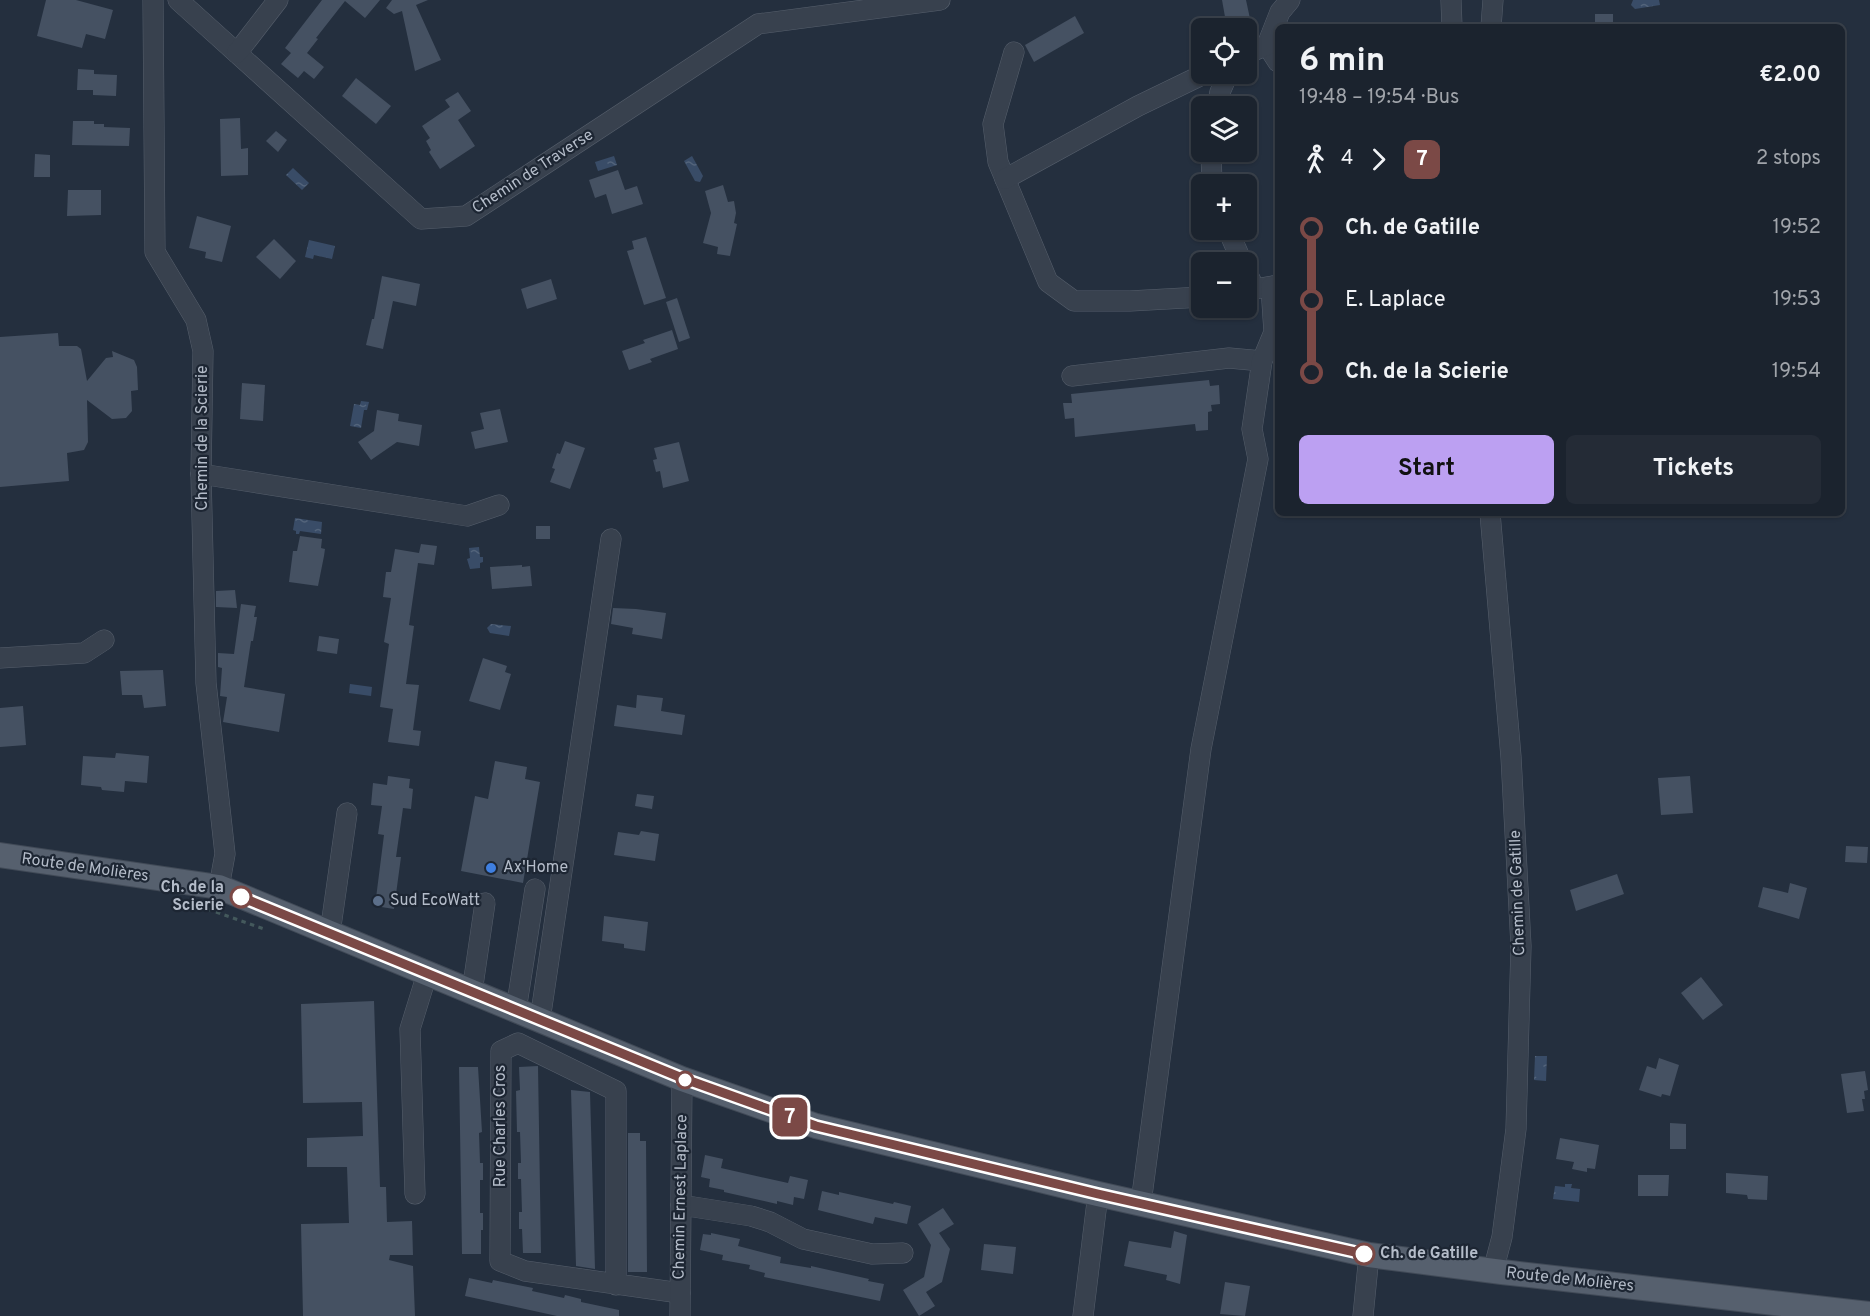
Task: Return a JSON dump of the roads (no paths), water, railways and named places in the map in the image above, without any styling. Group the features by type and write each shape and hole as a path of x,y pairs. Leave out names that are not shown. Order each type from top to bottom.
{"main road":[{"name":"Route de Molières","path":"0,855 219,887 682,1078 816,1126 1098,1194 1368,1255 1870,1314"}],"street":[{"name":"Chemin de la Scierie","path":"153,0 155,252 196,320 203,351 201,474 206,683 225,854 219,887"},
{"name":"Chemin de Traverse","path":"178,0 421,219 466,216 758,24 940,0"},
{"path":"237,53 278,0"},
{"path":"1276,24 1290,0"},
{"path":"1451,0 1452,24"},
{"path":"1491,24 1494,0"},
{"path":"1257,49 1267,45 1275,26"},
{"path":"1267,45 1275,57"},
{"path":"1014,52 993,124 998,162 1048,282 1074,302 1191,298"},
{"path":"1005,179 1138,106 1191,80"},
{"path":"1141,1203 1201,749 1258,459 1252,429 1262,361 1274,332 1259,285"},
{"path":"1072,376 1229,358 1262,361"},
{"path":"201,474 467,516 499,505"},
{"name":"Chemin de Gatille","path":"1490,516 1512,757 1521,946 1516,1129 1502,1238 1493,1271"},
{"path":"540,1020 610,539"},
{"path":"0,658 84,653 104,640"},
{"path":"330,933 347,813"},
{"path":"516,1010 535,889"},
{"path":"472,992 485,903"},
{"path":"415,1194 410,1029 427,974"},
{"name":"Rue Charles Cros","path":"615,1285 616,1091 518,1043 501,1051 500,1261 525,1271 615,1285 680,1293"},
{"name":"Chemin Ernest Laplace","path":"680,1316 682,1078"},
{"path":"1083,1316 1098,1194"},
{"path":"681,1205 750,1216 770,1222 803,1239 872,1254 903,1253"},
{"path":"1363,1316 1368,1255"}],"water":[{"path":"1633,0 1659,0 1660,5 1635,9 1631,5"},
{"path":"614,156 617,165 598,171 595,162"},
{"path":"692,156 703,176 700,182 695,181 684,161"},
{"path":"293,168 309,183 302,190 286,175"},
{"path":"309,240 335,246 332,259 314,255 313,259 305,257"},
{"path":"361,401 369,402 367,410 364,410 361,428 350,426 354,404 360,405"},
{"path":"295,518 322,522 321,534 300,531 296,534 293,530"},
{"path":"479,547 483,562 480,563 480,568 470,569 467,559 470,558 469,548"},
{"path":"491,624 511,626 509,636 490,633 487,628"},
{"path":"350,684 372,687 371,696 349,693"},
{"path":"1535,1056 1547,1056 1546,1081 1534,1080"},
{"path":"1565,1184 1572,1184 1571,1188 1580,1189 1579,1202 1553,1199 1555,1186 1565,1187"}],"place":[{"name":"Ax'Home","path":"491,868"},
{"name":"Ch. de la Scierie","path":"241,897"},
{"name":"Sud EcoWatt","path":"378,901"},
{"name":"Ch. de Gatille","path":"1364,1254"}]}
